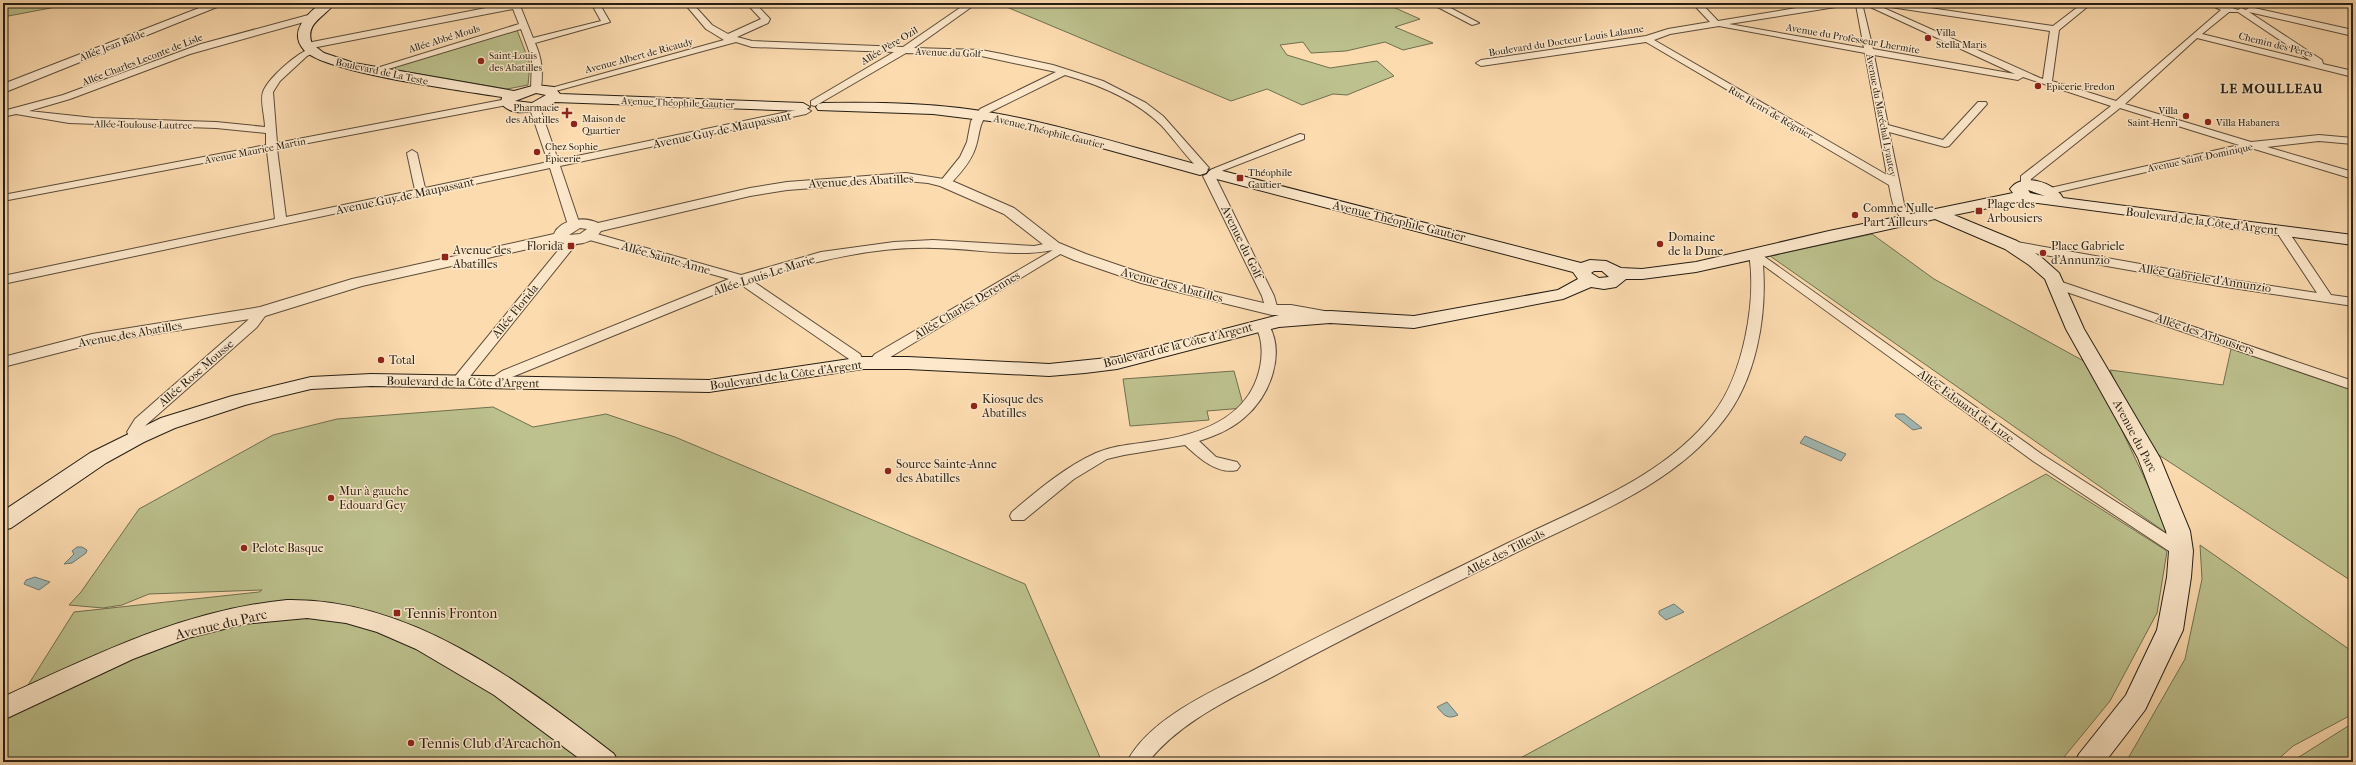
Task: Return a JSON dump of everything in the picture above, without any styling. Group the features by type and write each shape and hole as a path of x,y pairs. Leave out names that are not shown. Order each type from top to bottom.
{"main road":[{"path":"310,48 305,41 305,28 312,17 329,3"},
{"name":"Boulevard de La Teste","path":"310,48 334,61 372,71 510,99 515,107 532,107"},
{"path":"510,99 546,92 545,103 532,107"},
{"name":"Avenue Théophile Gautier","path":"546,92 812,107 881,108 980,116 1032,125 1176,164 1206,169 1587,274 1600,283 1613,282 1618,278 1617,273"},
{"name":"Boulevard de la Côte d'Argent","path":"1617,273 1642,274 1696,267 1830,236 1912,220 2024,190 2034,200 2050,196 2196,221 2353,240"},
{"name":"Avenue du Parc","path":"1936,214 2011,245 2035,261 2053,277 2076,329 2149,458 2178,531 2181,552 2179,577 2170,630 2136,702 2089,762"},
{"name":"Boulevard de la Côte d'Argent","path":"3,522 98,458 137,436 168,423 239,400 311,383 371,380 490,384 709,386 866,363 1049,370 1086,367 1117,363 1271,318 1330,317 1414,322 1563,294 1587,274"},
{"name":"Avenue du Parc","path":"3,709 142,645 189,629 259,612 307,609 360,617 424,641 538,710 604,762"}],"street":[{"path":"531,41 606,22 595,3"},
{"name":"Avenue du Golf","path":"688,3 707,28 720,36 731,39 770,46 981,53 1012,57 1063,72 1138,101 1159,118 1206,169 1268,296 1271,318 1265,330 1268,365 1262,389 1244,414 1213,432 1187,439 1103,455 1065,477 1018,516"},
{"name":"Avenue Albert de Ricaudy","path":"546,92 731,39 765,21 766,19 750,3"},
{"name":"Allée Père Ozil","path":"812,107 903,51 973,3"},
{"path":"1434,3 1475,23"},
{"path":"1696,3 1714,24"},
{"name":"Boulevard du Docteur Louis Lalanne","path":"1481,63 1647,39 1668,32 1842,3"},
{"path":"2047,83 2055,29 2088,3"},
{"path":"2210,3 2227,10 2245,8 2353,33"},
{"name":"Allée Jean Balde","path":"3,89 214,4"},
{"path":"281,222 272,147 268,92 277,80 310,48 515,4 523,26 531,41 537,59 538,74 546,92"},
{"path":"1866,4 2055,29"},
{"path":"1866,4 2037,80 2353,176"},
{"name":"Avenue du Maréchal Lyautey","path":"1866,4 1869,52 1896,186 1898,204 1903,214 1912,220"},
{"path":"2245,8 2327,68"},
{"path":"2024,190 2025,178 2139,88 2194,35 2227,10"},
{"name":"Allée Charles Leconte de Lisle","path":"3,114 16,112 93,90 201,47 312,17"},
{"name":"Avenue du Professeur Lhermite","path":"1714,24 2037,80"},
{"name":"Allée Abbé Mouls","path":"372,71 523,26"},
{"name":"Chemin des Pères","path":"2194,35 2353,74"},
{"name":"Rue Henri de Régnier","path":"1647,39 1896,186"},
{"path":"945,183 952,176 970,148 975,120 1063,72"},
{"name":"Avenue Maurice Martin","path":"3,198 272,147 510,99"},
{"path":"1884,127 1945,144 1982,104"},
{"path":"532,107 536,111 555,165 570,234"},
{"name":"Avenue Guy de Maupassant","path":"3,280 555,165 812,107"},
{"name":"Allée Toulouse Lautrec","path":"16,112 53,119 102,124 215,125 271,130"},
{"path":"1206,169 1300,137"},
{"name":"Avenue Saint-Dominique","path":"2050,196 2251,145 2319,138 2353,141"},
{"path":"412,153 421,193"},
{"name":"Avenue des Abatilles","path":"3,362 92,339 262,312 358,282 570,234 592,232 750,192 787,186 906,177 928,178 945,183 1009,211 1058,248 1147,280 1271,318"},
{"path":"2282,231 2327,298"},
{"name":"Allée Sainte-Anne","path":"592,232 741,280 866,363"},
{"name":"Allée Florida","path":"458,382 570,234"},
{"name":"Allée Louis Le Marie","path":"490,384 507,374 741,280 822,256 894,246 933,244 1034,250 1058,248"},
{"name":"Allée Gabriele d'Annunzio","path":"2011,245 2219,282 2353,302"},
{"name":"Allée Charles Derennes","path":"866,363 1058,248"},
{"name":"Allée Edouard de Luze","path":"1754,254 2038,458 2181,552"},
{"name":"Allée des Tilleuls","path":"1137,762 1148,747 1192,712 1276,666 1604,502 1678,458 1710,428 1730,399 1744,373 1752,340 1756,304 1759,267 1754,254"},
{"name":"Allée des Arbousiers","path":"2056,284 2353,386"},
{"name":"Allée Rose Mousse","path":"137,436 134,432 140,422 252,324 262,312"},
{"path":"1187,439 1211,460 1232,466"}],"green space":[{"path":"3,3 77,3 3,17"},
{"path":"997,3 1384,3 1420,19 1395,27 1433,43 1403,50 1385,42 1346,51 1311,53 1303,42 1280,45 1287,55 1330,68 1377,61 1394,76 1347,95 1333,94 1302,105 1267,89 1231,101"},
{"path":"517,30 530,64 528,85 507,89 397,70 394,67"},
{"path":"1872,234 1934,279 2091,365 2170,532 2165,532 1770,256"},
{"path":"2231,349 2353,390 2353,582 2145,446 2110,370 2223,385"},
{"path":"1234,371 1244,408 1207,411 1209,420 1130,426 1123,379"},
{"path":"493,407 533,427 606,414 675,437 1025,584 1102,762 3,762 3,725 74,612 259,592 262,590 149,594 122,605 103,608 69,605 81,592 139,509 273,435 337,419"},
{"path":"2046,474 2167,551 2157,613 2110,701 2060,762 1513,762"},
{"path":"2200,545 2353,652 2353,714 2293,746 2275,762 2126,762 2185,659 2202,579"},
{"path":"2353,723 2353,753 2342,762 2291,762"}],"water":[{"path":"1896,414 1904,414 1922,428 1913,430 1895,416"},
{"path":"1805,436 1846,454 1841,461 1800,443"},
{"path":"77,547 82,547 87,550 86,553 72,563 64,564 74,554 72,551"},
{"path":"35,577 50,582 39,590 24,584 26,580"},
{"path":"1674,604 1684,612 1666,620 1659,614 1659,611"},
{"path":"1447,702 1458,715 1448,717 1437,707"}],"place":[{"name":"Villa Stella Maris","path":"1928,38"},
{"name":"Saint-Louis des Abatilles","path":"481,61"},
{"name":"Epicerie Fredon","path":"2038,86"},
{"name":"Pharmacie des Abatilles","path":"567,113"},
{"name":"Villa Saint-Henri","path":"2186,116"},
{"name":"Villa Habanera","path":"2208,122"},
{"name":"Maison de Quartier","path":"574,124"},
{"name":"Chez Sophie Épicerie","path":"537,152"},
{"name":"Théophile Gautier","path":"1240,178"},
{"name":"Plage des Arbousiers","path":"1979,211"},
{"name":"Comme Nulle Part Ailleurs","path":"1855,215"},
{"name":"Domaine de la Dune","path":"1660,244"},
{"name":"Florida","path":"571,246"},
{"name":"Place Gabriele d'Annunzio","path":"2043,253"},
{"name":"Avenue des Abatilles","path":"445,257"},
{"name":"Total","path":"381,360"},
{"name":"Kiosque des Abatilles","path":"974,406"},
{"name":"Source Sainte-Anne des Abatilles","path":"888,471"},
{"name":"Mur à gauche Edouard Gey","path":"331,498"},
{"name":"Pelote Basque","path":"244,548"},
{"name":"Tennis Fronton","path":"397,613"},
{"name":"Tennis Club d'Arcachon","path":"411,743"}],"district":[{"name":"LE MOULLEAU","path":"2272,88"}]}
